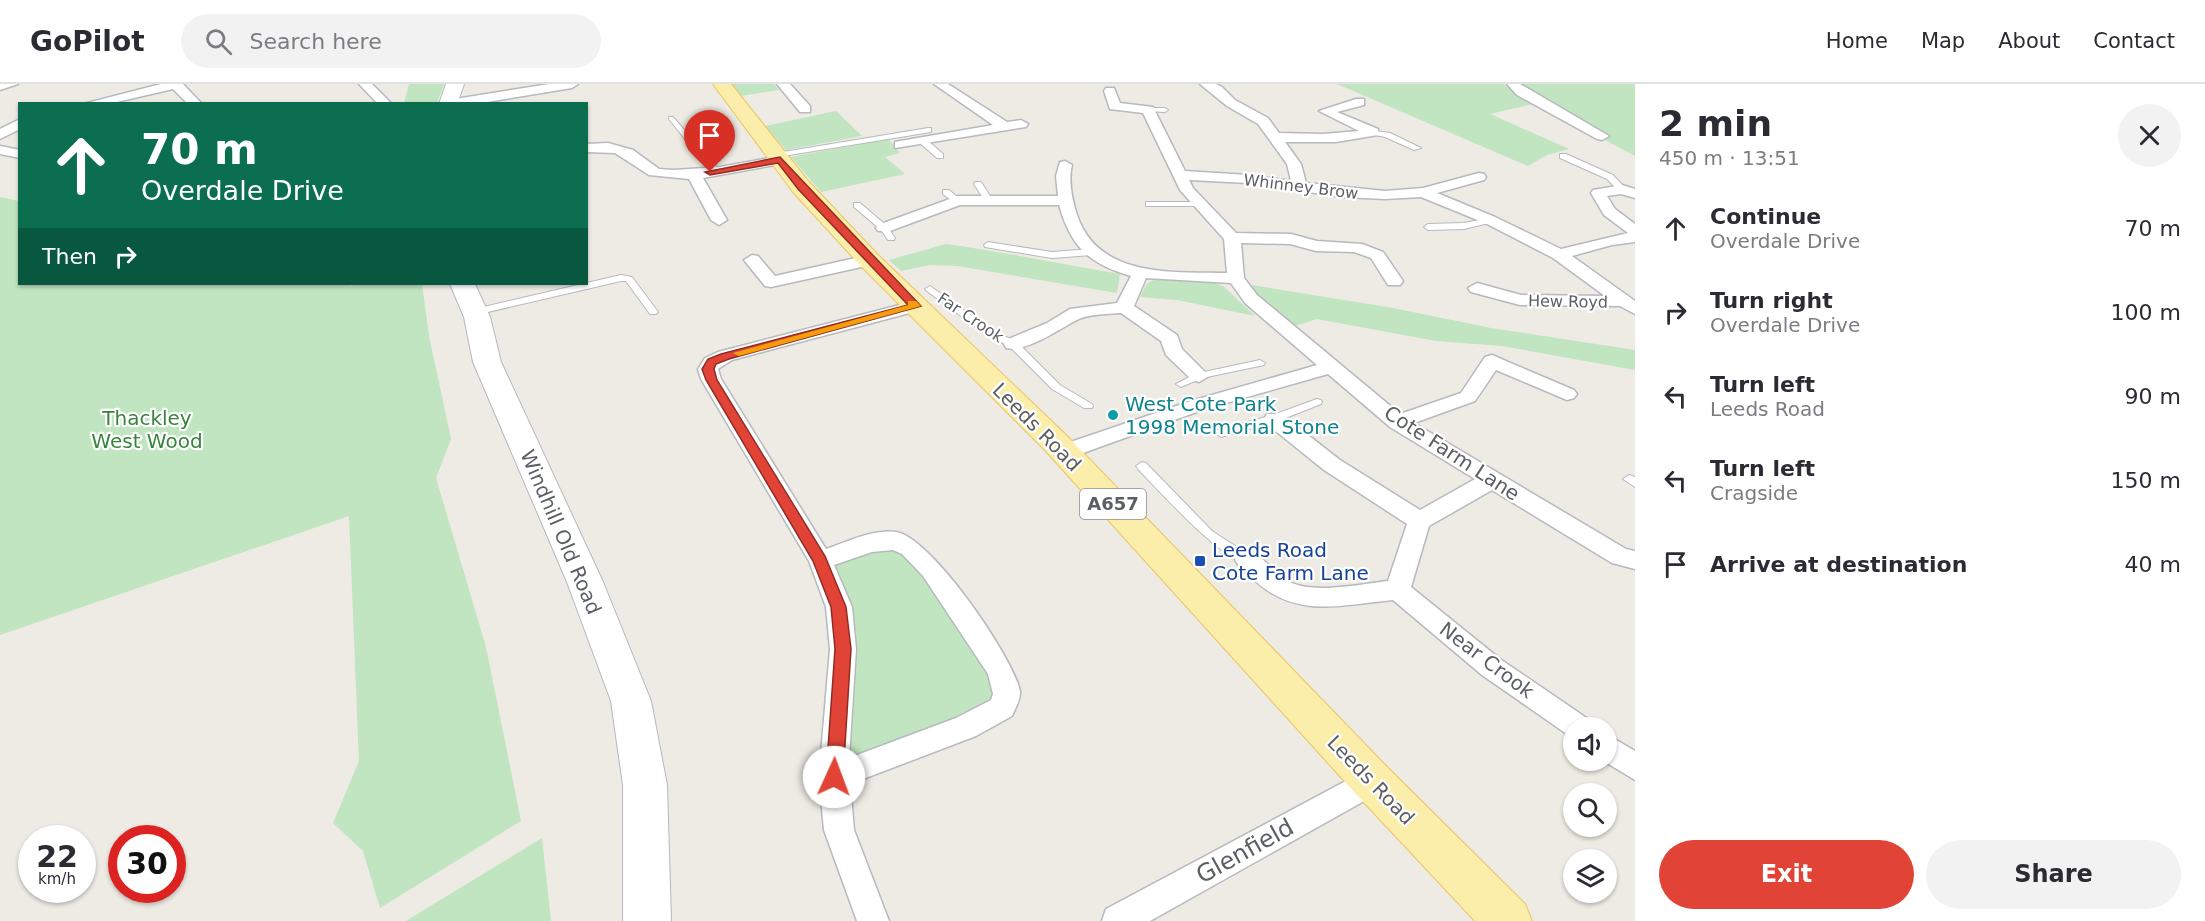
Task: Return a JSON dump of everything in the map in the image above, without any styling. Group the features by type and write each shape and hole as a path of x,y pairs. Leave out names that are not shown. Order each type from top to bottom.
{"main road":[{"name":"Leeds Road","path":"722,84 801,187 881,242 923,298 1064,452 1372,781 1508,921"}],"street":[{"path":"0,86 12,84"},
{"path":"97,102 176,84 194,102"},
{"path":"365,84 384,102"},
{"path":"450,102 455,84"},
{"path":"458,102 522,88 572,84"},
{"path":"783,84 805,110"},
{"path":"940,84 1005,127"},
{"path":"1206,84 1218,90 1231,103 1263,121 1294,165 1299,186"},
{"path":"1513,84 1521,92 1602,136"},
{"path":"1065,165 1061,179 1070,227 1092,252 1118,268 1140,274 1236,278 1232,238 1199,204 1179,175 1148,110 1115,106 1110,91"},
{"path":"1360,102 1325,111 1373,132"},
{"path":"0,135 18,124"},
{"path":"900,145 926,136 1021,124"},
{"path":"1273,137 1306,139 1357,136 1373,132"},
{"path":"588,148 620,150 630,154 644,167 656,172 693,174 779,158"},
{"path":"0,150 18,154"},
{"path":"693,174 720,220"},
{"name":"Whinney Brow","path":"1179,175 1248,179 1342,193 1385,195 1423,192 1479,177"},
{"name":"Whinney Brow","path":"1423,192 1490,220 1559,255 1629,305"},
{"path":"1628,192 1598,193 1610,212 1635,231"},
{"path":"752,260 771,282 881,242 952,197 1066,201"},
{"path":"1559,255 1611,240 1635,237"},
{"path":"1232,238 1292,239 1316,246 1356,247 1377,255 1394,280"},
{"path":"1140,274 1124,307 1170,339 1173,351 1199,376"},
{"name":"Cote Farm Lane","path":"1236,278 1251,299 1397,422 1620,557 1635,560"},
{"name":"Hew Royd","path":"1477,288 1520,300 1629,305"},
{"name":"Windhill Old Road","path":"469,298 488,362 585,582 631,701 645,785 647,921"},
{"path":"873,921 839,831 834,777 843,649 839,607 820,560 711,380 708,369 712,362 725,356 923,298"},
{"name":"Far Crook","path":"1013,344 1053,327 1076,312 1124,307"},
{"path":"1397,422 1468,397 1492,361 1567,394"},
{"path":"1064,452 1198,405 1331,367"},
{"path":"1274,419 1332,465 1419,521"},
{"path":"1248,560 1279,588 1307,598 1398,590 1419,521 1492,480"},
{"path":"820,560 871,543 896,541 910,548 932,570 1001,671 1007,694 1002,708 966,727 834,777"},
{"name":"Near Crook","path":"1398,590 1491,667 1563,717"},
{"path":"1617,755 1635,767"},
{"name":"Glenfield","path":"1118,921 1372,781"}],"lane":[{"path":"1148,110 1165,110"},
{"path":"671,118 716,171"},
{"path":"1373,132 1387,135 1418,148"},
{"path":"779,158 926,136 940,156"},
{"path":"1563,156 1610,177 1628,192"},
{"path":"978,184 988,199"},
{"path":"1149,204 1199,204"},
{"path":"857,205 881,242"},
{"path":"1428,227 1464,226 1490,220"},
{"path":"988,244 1052,255 1092,252"},
{"path":"588,282 629,279 653,312"},
{"path":"469,298 568,285"},
{"name":"Far Crook","path":"923,298 1013,344 1056,387 1088,406"},
{"path":"1181,384 1199,376 1260,363"},
{"path":"1221,433 1274,419 1317,402"},
{"path":"1142,466 1208,534 1248,560"}],"green space":[{"path":"409,84 444,84 437,102 404,102"},
{"path":"731,84 774,84 779,90 740,96"},
{"path":"1337,84 1503,84 1532,104 1490,114 1569,149 1547,155 1528,166"},
{"path":"1518,84 1635,84 1635,156 1545,108"},
{"path":"836,111 862,136 786,150 765,126"},
{"path":"888,139 900,153 885,157 905,174 821,192 791,157"},
{"name":"Thackley West Wood","path":"0,197 18,201 18,285 422,285 429,336 451,439 436,478 486,647 521,821 380,908 363,851 333,823 359,761 349,516 0,635"},
{"path":"946,244 1120,274 1117,293 957,266 929,265 901,271 889,260"},
{"path":"1155,279 1211,282 1223,286 1255,316 1177,300 1140,297 1147,284"},
{"path":"1252,285 1393,308 1491,328 1635,350 1635,370 1502,346 1436,341 1317,319 1295,326 1254,294"},
{"path":"871,543 910,548 1007,694 834,777 840,699 820,560"},
{"path":"542,838 551,921 406,921"}],"slow traffic":[{"path":"739,353 915,306 912,303"}],"place":[{"name":"West Cote Park 1998 Memorial Stone","path":"1113,415"},
{"name":"Leeds Road Cote Farm Lane","path":"1200,561"}],"route":[{"path":"710,172 780,160 801,187 915,306 725,356 712,362 708,369 711,380 820,560 839,607 843,649 834,777"}]}
